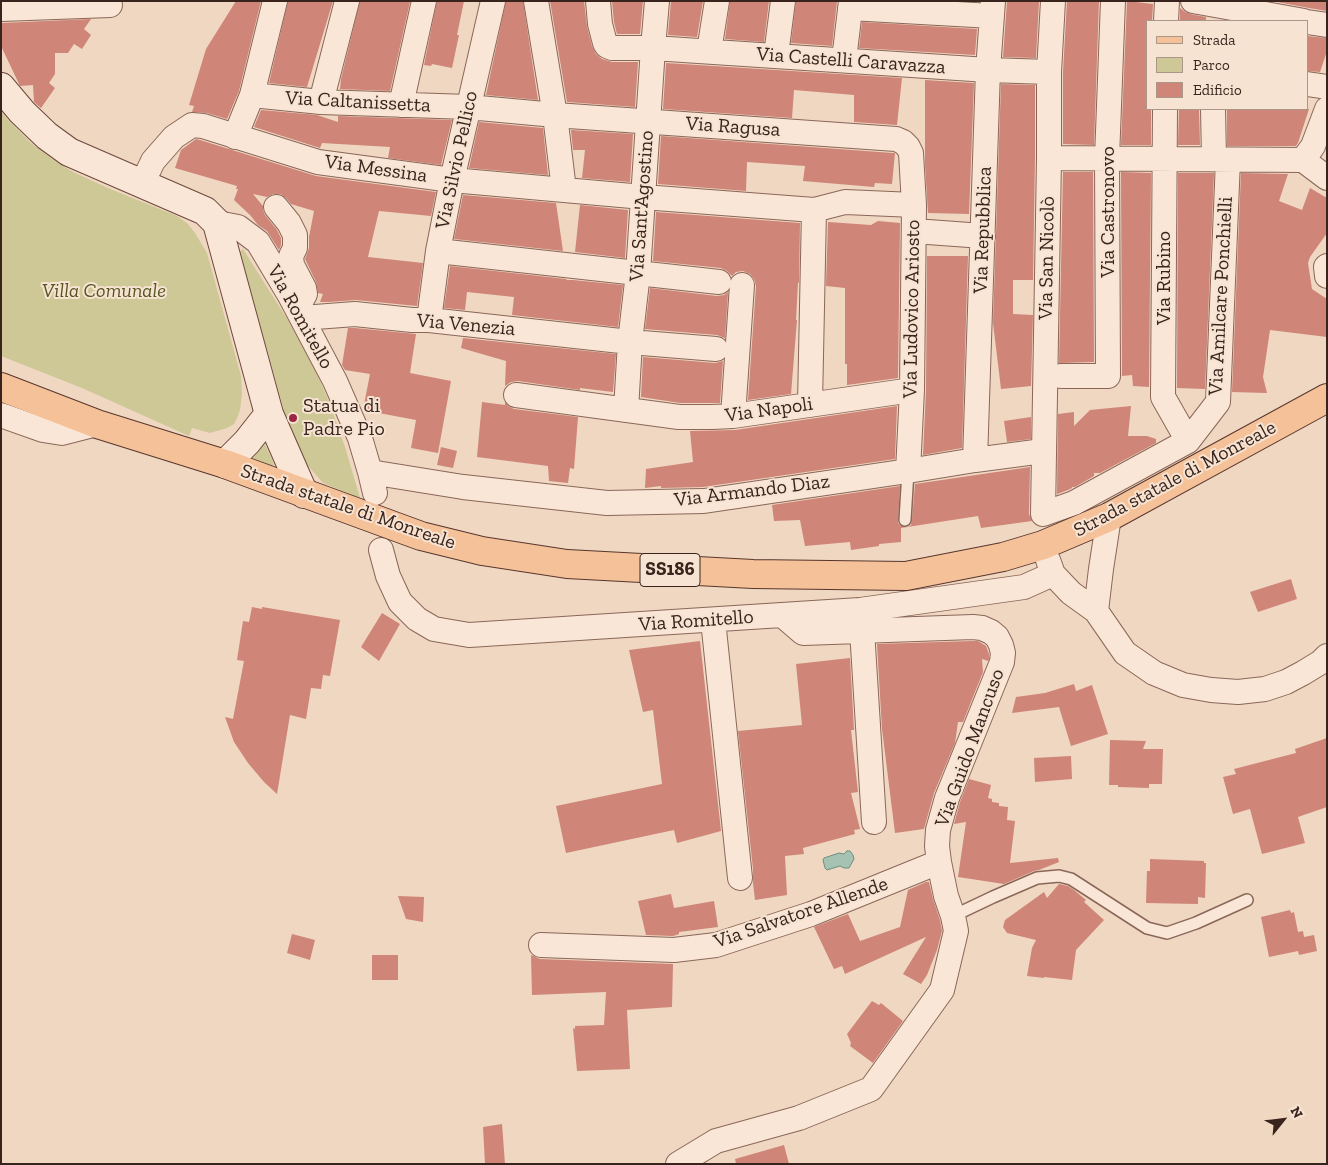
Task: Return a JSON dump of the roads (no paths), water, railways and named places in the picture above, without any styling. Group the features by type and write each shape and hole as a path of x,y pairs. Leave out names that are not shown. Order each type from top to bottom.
{"main road":[{"name":"Strada statale di Monreale","path":"1,387 97,424 225,464 421,536 482,551 567,564 753,574 906,576 1003,557 1043,545 1109,518 1327,398"}],"street":[{"path":"235,137 252,95 275,1"},
{"path":"321,102 347,1"},
{"path":"401,105 424,1"},
{"name":"Via Silvio Pellico","path":"428,320 438,251 452,180 493,1"},
{"path":"536,1 555,115 564,190"},
{"name":"Via Castelli Caravazza","path":"598,1 600,24 605,43 612,48 709,51 988,70 1049,72"},
{"name":"Via Sant'Agostino","path":"626,410 630,342 638,273 652,48 657,1"},
{"path":"709,51 717,1"},
{"path":"776,55 783,1"},
{"name":"Via San Nicolò","path":"1043,514 1049,72 1053,1"},
{"name":"Via Castronovo","path":"1061,376 1108,376 1107,158 1112,1"},
{"path":"1166,20 1167,1"},
{"path":"1193,1 1294,20"},
{"path":"844,60 851,4 993,9"},
{"path":"1,9 110,5"},
{"name":"Via Repubblica","path":"975,460 988,70 993,9"},
{"path":"1308,22 1327,25"},
{"path":"1308,84 1327,87"},
{"path":"1,87 22,112 47,136 69,152 205,211 217,223 269,414 304,494"},
{"name":"Via Caltanissetta","path":"252,95 321,102 468,107 555,115"},
{"path":"1303,160 1313,146 1327,109"},
{"name":"Via Rubino","path":"1165,110 1163,397 1188,441"},
{"name":"Via Amilcare Ponchielli","path":"1043,514 1074,503 1188,441 1218,402 1221,159 1214,110"},
{"name":"Via Ragusa","path":"555,115 896,139 903,142 908,148"},
{"name":"Via Messina","path":"142,184 153,161 174,137 192,126 203,126 318,162 452,180 814,210 845,202 914,204"},
{"name":"Via Ludovico Ariosto","path":"908,148 911,160 914,204 912,390 908,471"},
{"path":"1049,158 1303,160 1327,178"},
{"path":"276,207 289,223 295,235 295,248 291,256 292,265 304,288 305,294 300,314"},
{"path":"810,404 814,210"},
{"name":"Via Romitello","path":"217,223 238,227 258,242 290,294 335,381 360,438 373,482"},
{"path":"914,231 983,236"},
{"path":"438,251 719,282"},
{"path":"1327,266 1327,276"},
{"path":"733,416 742,285"},
{"name":"Via Venezia","path":"300,314 356,314 428,320 630,342 716,349"},
{"name":"Via Napoli","path":"516,395 679,417 733,416 912,390"},
{"path":"225,464 269,414"},
{"path":"1,415 43,430 62,434 97,424"},
{"name":"Via Armando Diaz","path":"373,482 463,487 607,503 704,501 1043,451"},
{"path":"1096,611 1100,569 1109,518"},
{"path":"1043,545 1054,574 1071,593 1096,611 1125,653 1154,673 1183,685 1238,692 1265,689 1286,682 1303,673 1327,656"},
{"name":"Via Romitello","path":"381,550 388,576 400,602 417,619 434,629 469,635 860,610 1024,587 1054,574"},
{"name":"Via Guido Mancuso","path":"678,1164 716,1141 800,1118 871,1089 942,990 956,931 939,862 938,830 947,798 1002,662 1002,645 997,637 982,628 802,633 782,615"},
{"path":"713,620 740,878"},
{"path":"862,630 874,822"},
{"name":"Via Salvatore Allende","path":"541,945 674,950 716,945 811,914 939,862"}],"lane":[{"path":"905,520 908,471"},
{"path":"953,916 992,896 1037,878 1059,876 1071,879 1147,928 1167,933 1196,923 1247,900"}],"place":[{"name":"Statua di Padre Pio","path":"293,418"}],"park label":[{"name":"Villa Comunale","path":"104,291"}]}
